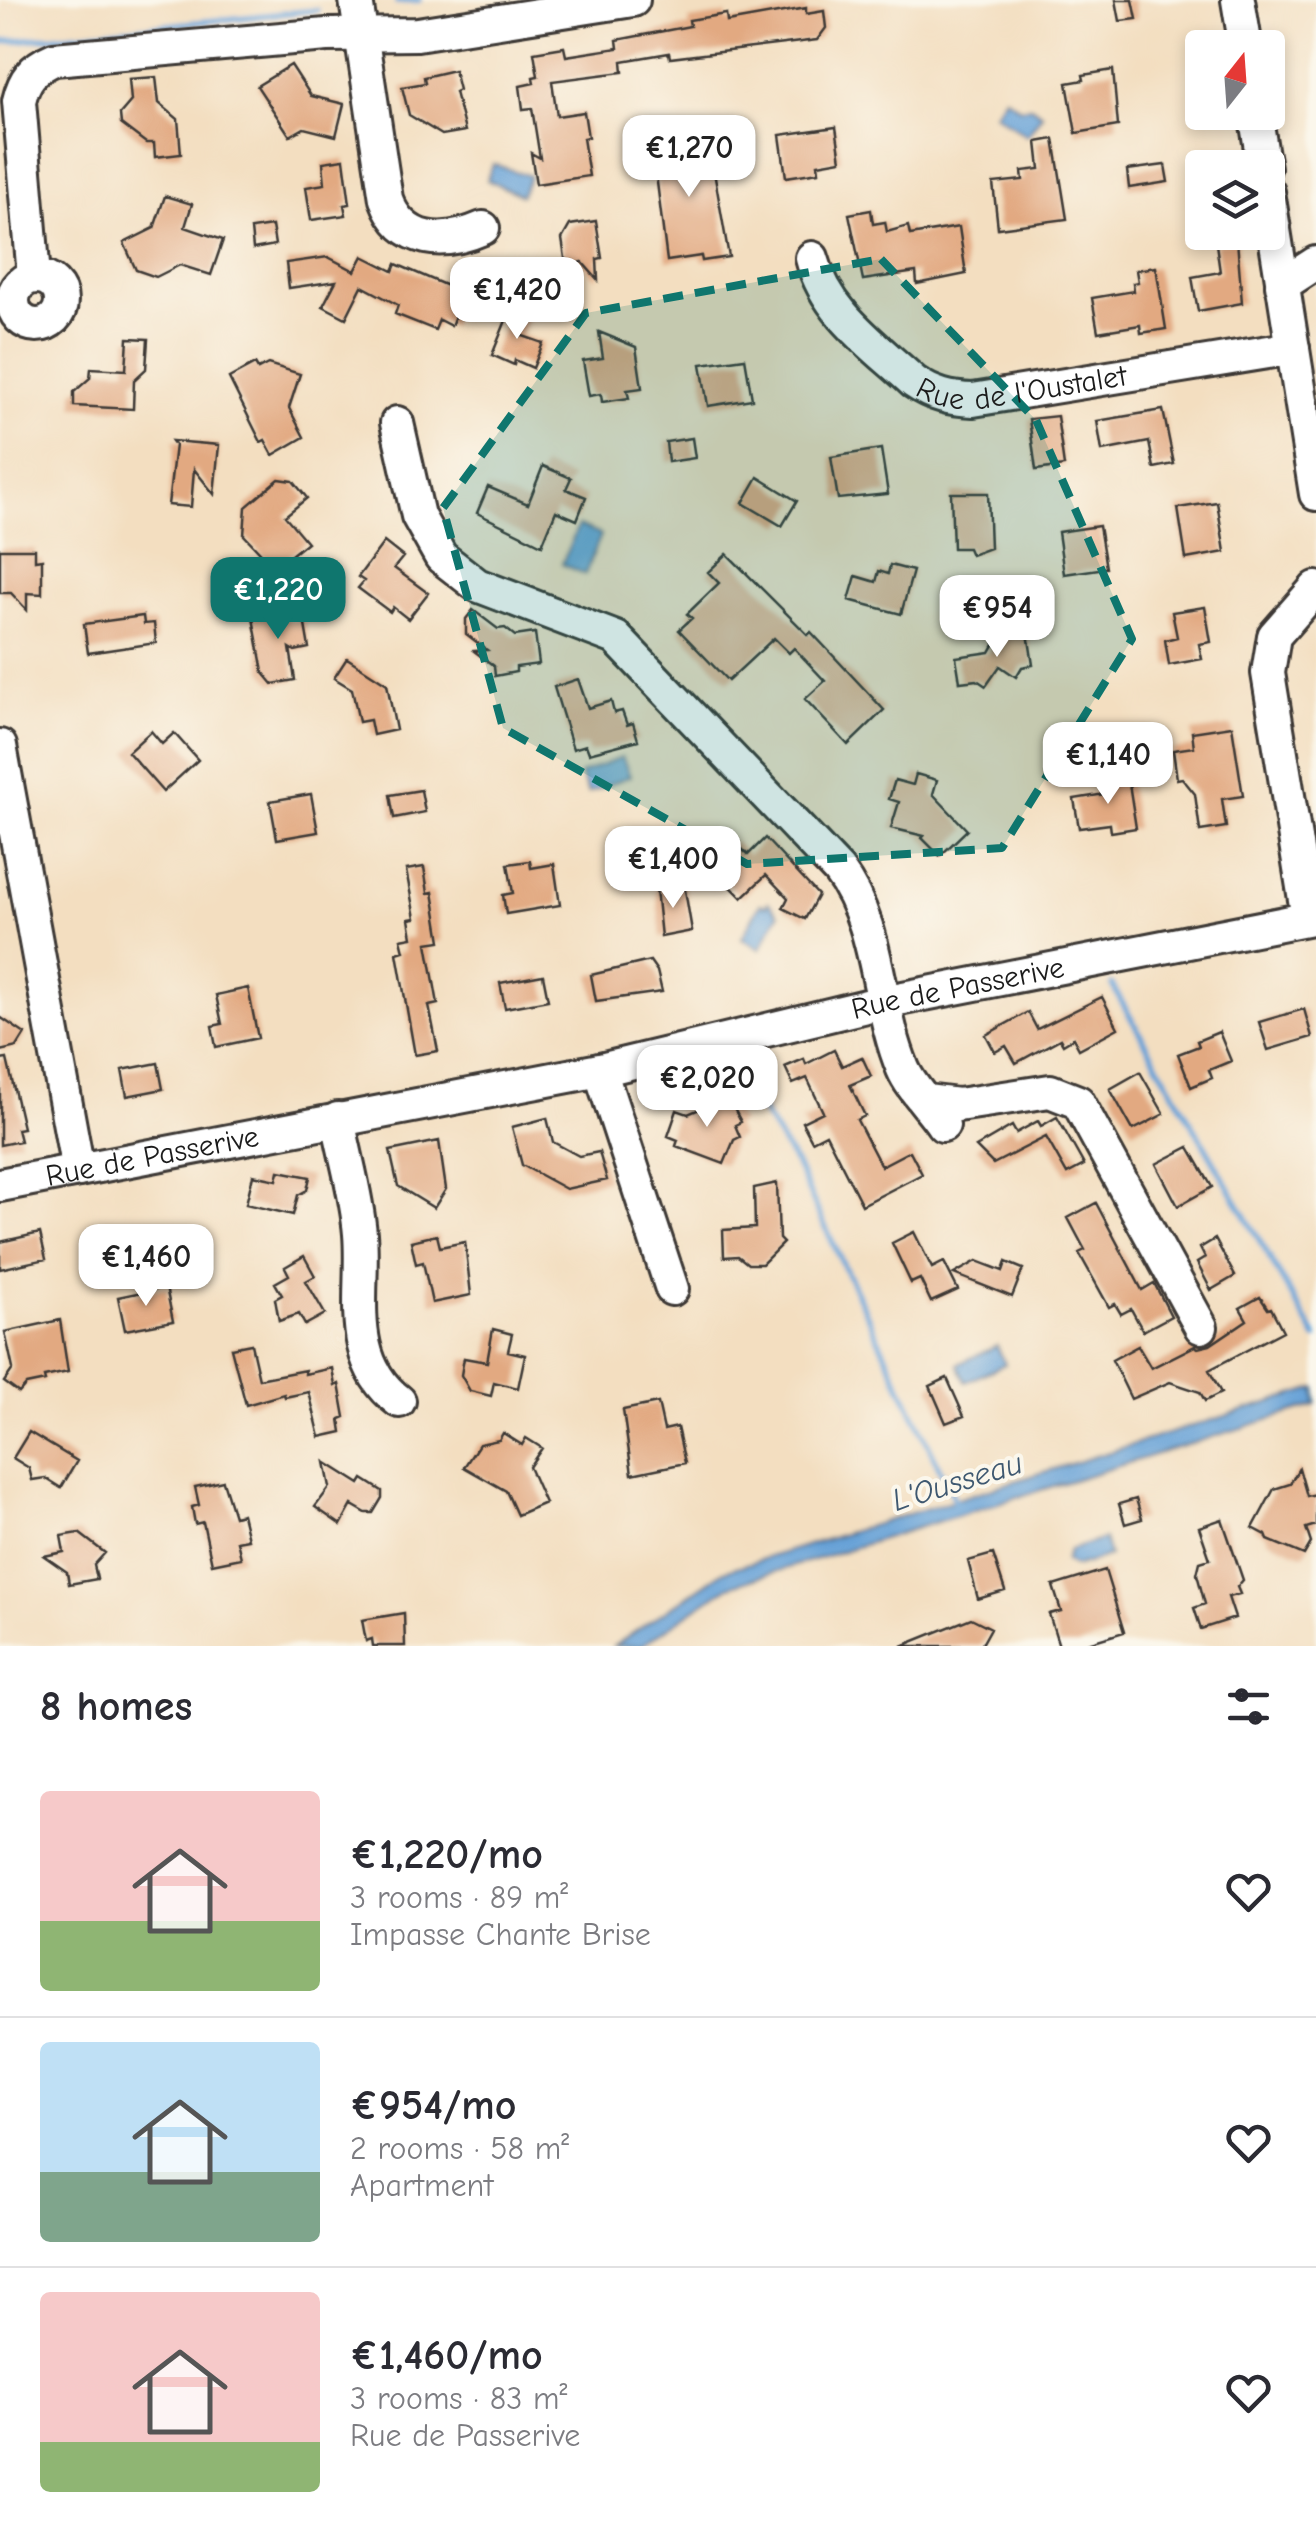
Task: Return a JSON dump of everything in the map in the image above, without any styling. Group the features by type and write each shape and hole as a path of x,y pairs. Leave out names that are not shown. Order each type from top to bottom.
{"street":[{"path":"356,0 386,199 394,216 411,230 430,238 450,240 482,228"},
{"path":"34,278 19,111 22,90 15,70 54,60 362,34 417,34 633,0"},
{"path":"1238,0 1243,30"},
{"path":"1277,250 1316,494"},
{"name":"Rue de l'Oustalet","path":"812,258 826,295 840,314 914,382 954,399 973,400 1293,348"},
{"path":"1282,284 1316,263"},
{"path":"398,423 418,516 441,557 477,586 594,628 626,646 846,881 863,914 904,1072 935,1113 958,1105 1050,1091 1078,1102 1201,1327"},
{"path":"1312,918 1268,662 1279,628 1316,588"},
{"path":"0,746 78,1170"},
{"name":"Rue de Passerive","path":"0,1186 600,1070 883,1002 1312,918"},
{"path":"600,1070 672,1289"},
{"path":"338,1119 360,1232 358,1301 363,1335 371,1369 399,1400"}],"highlighted area":[{"path":"881,259 1036,420 1132,639 1002,848 747,864 503,728 443,508 586,313"}],"water":[{"path":"1005,97 1020,108 1031,106 1042,114 1027,136 994,113"},
{"path":"493,164 530,176 521,195 487,180"},
{"path":"578,526 601,535 585,574 562,564"},
{"path":"622,757 630,776 588,793 580,774"},
{"path":"768,902 779,914 760,949 742,938 760,904 766,906"},
{"path":"997,1346 1005,1364 966,1382 958,1364"},
{"path":"1316,1388 1316,1405 729,1586 641,1646 614,1646 724,1571"},
{"path":"1104,1539 1109,1556 1074,1567 1065,1561 1069,1550"}],"building":[{"path":"1116,0 1133,0 1137,19 1120,21"},
{"path":"806,8 806,14 824,11 826,28 817,40 670,58 669,53 622,61 623,72 552,81 557,116 584,112 588,137 583,138 589,176 536,184 531,153 540,158 532,108 523,109 520,86 534,83 533,77 538,76 534,52 564,47 566,56 618,48 617,40 690,26 689,20 726,14 727,22"},
{"path":"291,65 311,96 344,104 336,136 304,128 290,136 257,86"},
{"path":"454,70 465,131 442,135 409,115 402,87 425,83 424,77"},
{"path":"1113,70 1118,126 1076,133 1067,83 1084,80 1083,75"},
{"path":"156,77 159,103 178,119 181,154 155,157 154,143 146,143 121,124 120,114 131,101 129,79"},
{"path":"836,127 841,160 818,164 819,172 786,177 780,135"},
{"path":"679,134 680,142 708,138 729,257 667,261 653,151 663,151 661,137"},
{"path":"1054,139 1067,219 998,228 993,183 1023,180 1022,171 1040,169 1037,142"},
{"path":"344,159 350,204 344,205 346,215 311,220 306,187 325,184 323,162"},
{"path":"1165,165 1168,182 1129,188 1127,170"},
{"path":"165,196 192,204 185,227 223,240 211,275 180,265 156,277 136,270 124,243 154,228"},
{"path":"871,210 873,224 885,222 887,232 908,226 910,235 959,227 966,274 917,284 916,272 863,280 849,214"},
{"path":"596,221 602,258 597,259 598,280 582,262 574,264 565,258 562,239 570,225"},
{"path":"272,226 275,245 253,249 251,229"},
{"path":"1217,250 1238,250 1242,303 1198,311 1192,277 1220,272"},
{"path":"363,256 393,271 396,264 459,291 462,298 451,326 439,320 435,330 395,314 398,305 362,286 346,318 323,306 336,281 289,288 286,263 328,257 355,271"},
{"path":"1156,267 1166,329 1141,333 1140,325 1098,332 1092,298 1134,291 1133,283 1138,282 1136,270"},
{"path":"511,308 528,316 520,335 543,343 533,368 492,355"},
{"path":"599,332 636,347 642,388 627,390 629,398 602,402 601,394 589,396 583,361 603,358"},
{"path":"128,338 148,339 146,369 134,380 133,409 74,406 74,392 90,378 91,368 126,370"},
{"path":"745,358 752,399 708,406 701,364"},
{"path":"255,364 258,369 268,364 300,374 289,408 304,437 273,455 265,440 261,442 229,378"},
{"path":"1163,410 1174,464 1154,468 1149,442 1102,451 1097,421"},
{"path":"1057,416 1064,466 1036,470 1029,419"},
{"path":"692,438 695,458 668,462 666,442"},
{"path":"172,441 219,445 214,494 194,469 191,507 168,505 175,445"},
{"path":"881,449 888,494 838,499 831,457"},
{"path":"543,466 571,478 566,489 586,497 577,520 556,511 542,545 477,513 488,487 528,504"},
{"path":"758,477 797,501 782,526 743,503"},
{"path":"279,479 293,481 307,498 285,516 307,542 275,568 244,535 246,507"},
{"path":"951,493 988,493 990,548 971,555 968,548 953,548"},
{"path":"1217,502 1225,552 1186,559 1178,508"},
{"path":"1099,526 1106,568 1064,574 1058,532"},
{"path":"384,542 403,557 394,568 428,593 408,619 393,607 390,612 358,588 364,581 358,577"},
{"path":"0,549 35,549 35,560 42,559 42,594 27,593 27,610 11,593 0,593"},
{"path":"727,554 808,635 811,632 884,710 848,745 805,699 825,681 794,648 789,653 774,638 728,681 679,630 692,618 687,614 719,583 708,572"},
{"path":"890,565 913,571 901,614 849,600 856,576 876,582 879,571 888,574"},
{"path":"266,604 290,621 304,619 309,648 290,648 295,680 273,684 263,672 251,607"},
{"path":"1205,607 1211,642 1199,644 1202,659 1169,665 1165,640 1177,637 1172,612"},
{"path":"473,610 515,636 535,633 539,664 516,667 516,672 495,676 494,666 474,651 487,650 466,634 466,619"},
{"path":"143,616 144,624 154,623 156,643 88,653 84,624"},
{"path":"1028,633 1033,665 1022,667 1016,677 1000,666 986,686 977,680 960,682 956,657 990,652 998,638"},
{"path":"347,658 387,684 396,730 373,735 370,720 359,722 352,689 334,678"},
{"path":"578,679 588,708 611,701 614,713 622,711 627,725 633,723 638,740 589,753 586,745 573,749 554,687"},
{"path":"1232,726 1243,796 1222,799 1226,827 1200,831 1195,794 1182,778 1177,779 1173,750 1194,747 1192,732"},
{"path":"1145,728 1150,754 1131,757 1127,732"},
{"path":"151,731 162,744 174,733 198,760 163,792 128,752"},
{"path":"916,774 937,780 933,794 967,830 940,856 924,836 891,828 899,802 889,799 895,780 913,785"},
{"path":"1128,777 1136,828 1111,832 1110,824 1079,828 1074,799 1105,794 1103,780"},
{"path":"421,790 425,812 394,818 390,795"},
{"path":"311,794 318,832 277,839 270,801"},
{"path":"765,838 818,895 805,919 783,908 788,898 766,875 742,898 709,864 734,841 748,855"},
{"path":"530,861 531,868 554,864 560,905 506,914 503,895 513,893 508,864"},
{"path":"424,867 428,893 433,892 441,941 427,943 438,1004 429,1006 438,1051 415,1055 397,953 404,951 401,939 412,937 409,919 415,918 406,870"},
{"path":"684,884 692,931 661,937 656,889"},
{"path":"650,961 662,992 596,1001 591,975"},
{"path":"543,975 548,1000 505,1008 500,983"},
{"path":"248,988 258,1038 216,1047 212,1026 222,1024 216,995"},
{"path":"1102,997 1118,1028 1079,1049 1073,1038 1063,1044 1060,1039 1016,1063 1006,1046 995,1052 986,1035 1028,1012 1037,1029"},
{"path":"1304,1009 1312,1037 1268,1050 1259,1022"},
{"path":"0,1017 25,1034 17,1047 0,1051"},
{"path":"1219,1032 1231,1061 1209,1070 1212,1078 1191,1087 1178,1054"},
{"path":"834,1050 842,1066 862,1057 871,1076 850,1085 865,1116 857,1120 881,1166 910,1151 922,1174 862,1205 826,1134 812,1141 802,1122 823,1112 807,1078 793,1084 785,1067 804,1059 806,1064"},
{"path":"7,1059 23,1128 17,1129 20,1141 0,1145 0,1060"},
{"path":"158,1063 163,1089 127,1096 122,1070"},
{"path":"1140,1072 1164,1114 1133,1130 1110,1089"},
{"path":"728,1097 741,1122 735,1125 740,1137 734,1140 724,1164 676,1146 678,1140 668,1136 677,1110 688,1114"},
{"path":"1057,1117 1084,1165 1067,1174 1046,1137 993,1164 976,1147 1012,1126 1016,1133 1038,1121 1041,1126"},
{"path":"547,1118 553,1142 579,1156 599,1152 607,1180 566,1189 522,1165 512,1127"},
{"path":"439,1141 446,1189 434,1208 398,1186 390,1151"},
{"path":"1189,1147 1212,1187 1178,1206 1156,1164"},
{"path":"279,1171 310,1177 307,1190 298,1195 293,1215 246,1204 253,1175 277,1180"},
{"path":"777,1183 779,1239 783,1243 762,1264 748,1264 738,1256 724,1257 723,1230 755,1228 754,1188"},
{"path":"1096,1203 1142,1290 1154,1283 1171,1316 1143,1331 1131,1309 1121,1314 1115,1304 1109,1307 1079,1253 1085,1250 1068,1218"},
{"path":"914,1232 932,1268 944,1262 958,1290 931,1302 920,1279 911,1283 892,1243"},
{"path":"40,1233 46,1259 0,1269 0,1242"},
{"path":"437,1235 440,1247 465,1242 471,1295 432,1303 423,1262 416,1264 411,1241"},
{"path":"1215,1239 1235,1276 1211,1290 1197,1263 1205,1258 1200,1248"},
{"path":"304,1256 315,1276 306,1281 325,1314 305,1325 299,1314 279,1321 275,1299 282,1295 275,1283 289,1275 285,1267"},
{"path":"977,1261 1003,1271 1006,1262 1023,1269 1012,1297 954,1274"},
{"path":"166,1287 173,1321 125,1330 118,1297"},
{"path":"1260,1297 1283,1331 1209,1370 1221,1393 1205,1401 1200,1392 1170,1382 1131,1399 1112,1360 1138,1346 1151,1368 1195,1346 1210,1345 1247,1320 1240,1308"},
{"path":"60,1320 68,1372 44,1377 45,1381 26,1385 19,1393 4,1382 13,1369 5,1332"},
{"path":"493,1329 512,1334 508,1351 525,1355 518,1388 494,1382 491,1396 470,1391 461,1375 464,1358 487,1362"},
{"path":"251,1344 259,1379 332,1368 345,1417 340,1419 342,1432 320,1437 309,1392 285,1397 284,1394 246,1405 231,1348"},
{"path":"947,1378 964,1416 946,1423 930,1386"},
{"path":"658,1403 664,1430 677,1427 685,1463 632,1474 623,1410"},
{"path":"29,1432 77,1461 61,1488 45,1478 32,1480 29,1468 13,1458"},
{"path":"503,1433 522,1445 526,1438 542,1448 529,1467 545,1503 517,1515 506,1491 464,1467 479,1444 499,1440"},
{"path":"325,1462 360,1484 363,1479 382,1491 373,1513 352,1505 341,1525 315,1507 330,1487"},
{"path":"1299,1468 1307,1496 1316,1494 1316,1525 1306,1528 1311,1543 1304,1555 1268,1540 1253,1528 1274,1489 1290,1484"},
{"path":"223,1481 234,1516 242,1514 248,1539 237,1541 241,1558 212,1564 203,1522 195,1524 192,1507 199,1505 195,1487"},
{"path":"1136,1499 1142,1519 1125,1524 1119,1504"},
{"path":"1222,1519 1243,1580 1237,1587 1240,1594 1228,1597 1235,1618 1201,1629 1194,1608 1205,1604 1197,1574 1200,1562 1210,1559 1199,1527"},
{"path":"79,1533 105,1553 94,1565 97,1579 69,1584 67,1572 44,1556 64,1552 61,1536"},
{"path":"993,1554 1005,1591 978,1599 968,1561"},
{"path":"1105,1570 1124,1632 1078,1646 1059,1646 1049,1614 1061,1611 1053,1586"},
{"path":"404,1613 405,1646 373,1646 372,1639 366,1641 362,1620"},
{"path":"971,1618 991,1628 981,1646 902,1646"}],"waterway":[{"path":"397,2 419,0"},
{"path":"0,42 317,10"},
{"path":"1112,985 1316,1338"},
{"name":"L'Ousseau","path":"733,1065 796,1165 957,1505"}]}
